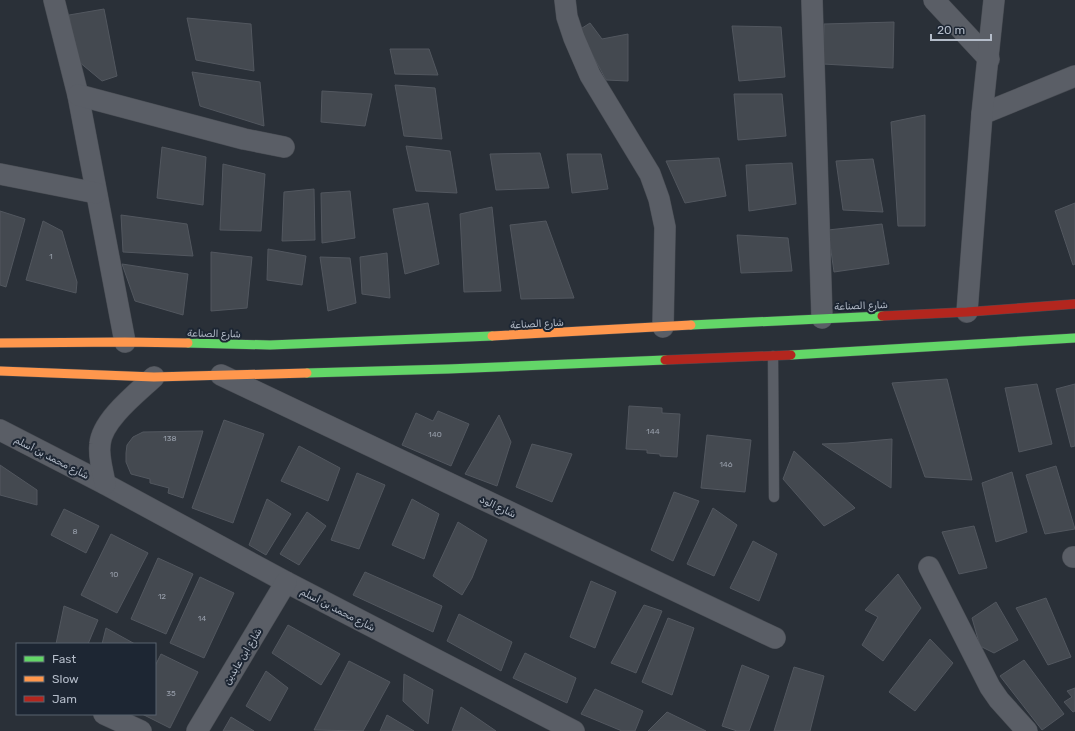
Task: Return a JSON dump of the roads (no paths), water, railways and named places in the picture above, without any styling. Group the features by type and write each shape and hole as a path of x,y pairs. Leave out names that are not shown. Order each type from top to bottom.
{"main road":[{"name":"شارع الصناعة","path":"0,343 125,342 270,345 967,312 1075,304"},
{"path":"0,371 154,377 448,369 773,356 1075,338"}],"street":[{"path":"54,0 78,95 125,342"},
{"path":"565,0 574,38 590,75 650,174 659,199 665,227 663,327"},
{"path":"934,0 989,59"},
{"path":"967,312 982,114 989,59 994,0"},
{"path":"812,1 822,318"},
{"path":"982,114 1075,76"},
{"path":"78,95 244,139 284,147"},
{"path":"0,174 96,193"},
{"name":"شارع الود","path":"221,375 775,638"},
{"name":"شارع محمد بن أسلم","path":"105,484 100,455 100,443 104,431 125,404 154,377"},
{"name":"شارع محمد بن أسلم","path":"0,430 105,484 286,582 566,729"},
{"path":"929,567 990,687 999,700 1027,731"},
{"name":"شارع ابن عابدين","path":"197,731 286,582"},
{"path":"106,715 141,731"}],"lane":[{"path":"773,356 774,497"}]}
